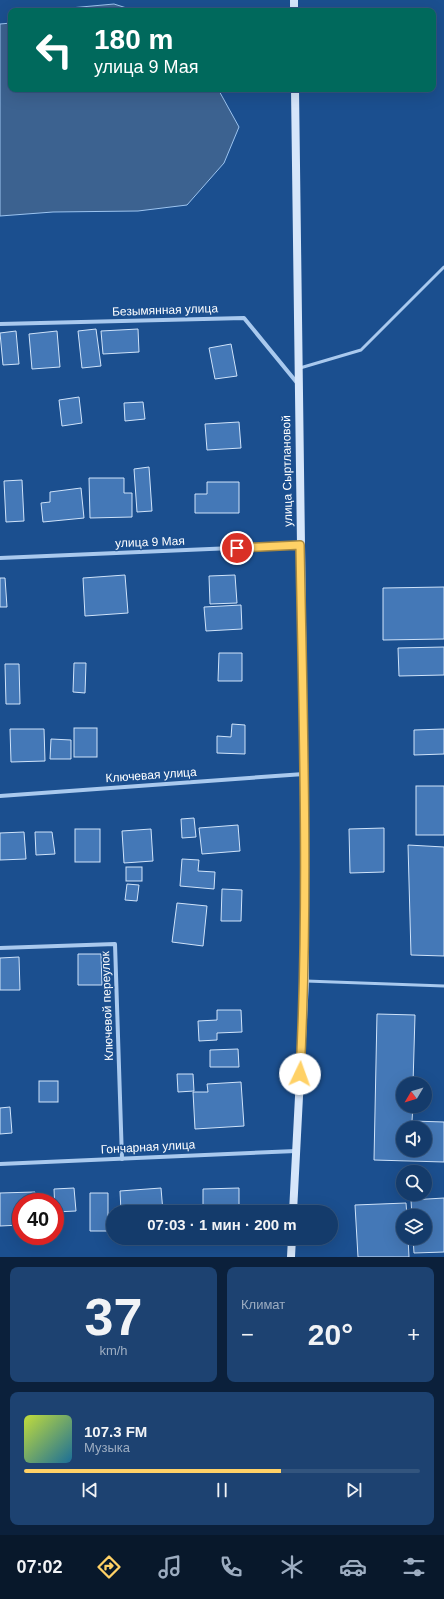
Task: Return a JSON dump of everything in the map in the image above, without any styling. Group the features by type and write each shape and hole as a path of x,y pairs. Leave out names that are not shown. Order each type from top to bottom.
{"street":[{"name":"улица Сыртлановой","path":"293,1205 305,981 304,774 295,92"},
{"name":"Безымянная улица","path":"0,324 244,318 299,385"},
{"name":"улица 9 Мая","path":"0,558 300,545"},
{"name":"Ключевая улица","path":"0,796 304,774"},
{"name":"Ключевой переулок","path":"0,948 115,944 122,1159"},
{"name":"Гончарная улица","path":"0,1164 296,1151"},
{"path":"291,1257 292,1245"}],"lane":[{"path":"298,368 361,350 444,267"},
{"path":"305,981 444,986"}],"water":[{"path":"114,4 127,8 70,8"},
{"path":"8,23 8,92 220,92 239,127 224,163 187,205 138,211 53,212 0,216 0,24"}],"building":[{"path":"96,329 101,366 82,368 78,331"},
{"path":"138,329 139,352 103,354 101,331"},
{"path":"16,331 19,364 3,365 0,333"},
{"path":"57,331 60,367 32,369 29,334"},
{"path":"231,344 237,376 215,379 209,348"},
{"path":"79,397 82,423 62,426 59,400"},
{"path":"143,402 145,419 125,421 124,403"},
{"path":"239,422 241,448 207,450 205,424"},
{"path":"149,467 152,511 137,512 134,469"},
{"path":"89,478 124,478 124,493 132,493 132,517 90,518"},
{"path":"22,480 24,521 6,522 4,481"},
{"path":"207,482 239,482 239,513 195,513 195,494 207,494"},
{"path":"81,488 84,518 43,522 41,503 50,502 50,492"},
{"path":"125,575 128,613 85,616 83,578"},
{"path":"235,575 237,603 210,604 209,576"},
{"path":"0,578 5,578 7,607 0,607"},
{"path":"444,587 444,639 383,640 383,588"},
{"path":"241,605 242,629 206,631 204,607"},
{"path":"444,647 444,675 399,676 398,648"},
{"path":"219,653 242,653 242,681 218,681"},
{"path":"74,663 86,663 85,693 73,692"},
{"path":"5,664 19,664 20,704 6,704"},
{"path":"232,724 245,725 245,754 217,753 217,736 231,737"},
{"path":"74,728 97,728 97,757 74,757"},
{"path":"10,729 44,729 45,761 11,762"},
{"path":"444,729 444,754 414,755 414,730"},
{"path":"51,739 71,740 71,759 50,759"},
{"path":"416,786 444,786 444,835 416,835"},
{"path":"194,818 196,837 182,838 181,819"},
{"path":"238,825 240,851 202,854 199,828"},
{"path":"384,828 384,872 350,873 349,829"},
{"path":"75,829 100,829 100,862 75,862"},
{"path":"151,829 153,861 124,863 122,831"},
{"path":"24,832 26,859 0,860 0,833"},
{"path":"35,832 52,832 55,854 36,855"},
{"path":"408,845 444,847 444,956 411,955"},
{"path":"182,859 199,860 198,871 215,872 214,889 180,886"},
{"path":"126,867 142,867 142,881 126,881"},
{"path":"127,884 139,885 137,901 125,900"},
{"path":"222,889 242,890 241,921 221,921"},
{"path":"177,903 207,906 203,946 172,942"},
{"path":"78,954 101,954 102,985 78,985"},
{"path":"19,957 20,990 0,990 0,958"},
{"path":"217,1010 241,1010 242,1032 217,1033 217,1040 199,1041 198,1021 217,1020"},
{"path":"377,1014 415,1015 413,1077 396,1077 396,1113 413,1113 412,1121 396,1121 396,1157 432,1157 432,1122 444,1122 444,1162 374,1160"},
{"path":"238,1049 239,1067 210,1067 210,1050"},
{"path":"177,1074 193,1074 194,1091 178,1092"},
{"path":"39,1081 58,1081 58,1102 39,1102"},
{"path":"241,1082 244,1126 195,1129 193,1092 208,1092 207,1084"},
{"path":"10,1107 12,1133 0,1134 0,1108"},
{"path":"74,1188 76,1211 64,1212 64,1193 54,1193 54,1189"},
{"path":"161,1188 162,1205 121,1205 120,1191"},
{"path":"239,1188 239,1205 203,1205 203,1189"},
{"path":"35,1192 12,1193 12,1225 0,1226 0,1193"},
{"path":"90,1193 108,1193 108,1205 106,1205 106,1231 90,1231"},
{"path":"444,1198 444,1252 414,1253 413,1245 432,1245 432,1209 412,1209 411,1201 432,1201 432,1199"},
{"path":"406,1203 406,1209 396,1209 396,1245 408,1245 409,1257 358,1257 355,1205"}],"route":[{"path":"237,548 300,545 304,774 305,981 300,1074"}]}
